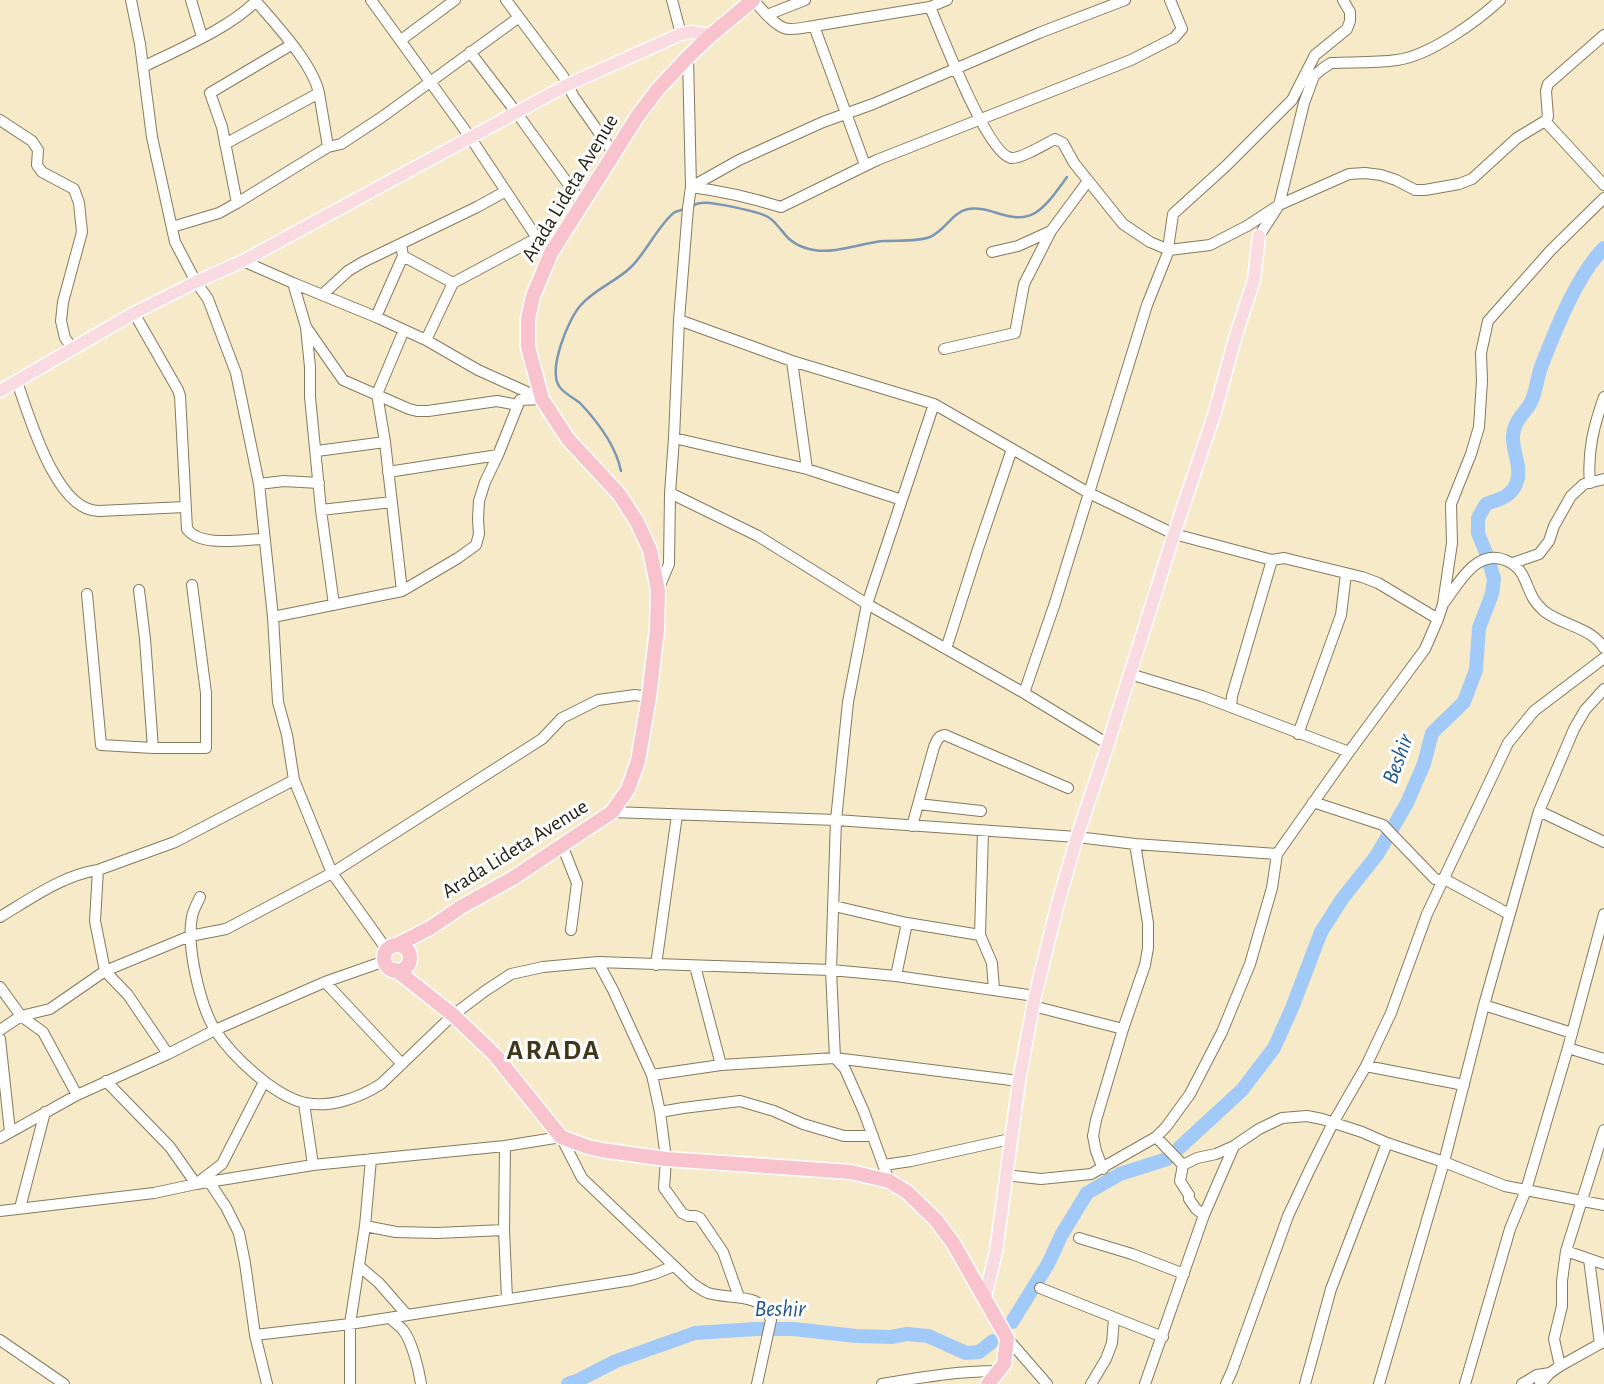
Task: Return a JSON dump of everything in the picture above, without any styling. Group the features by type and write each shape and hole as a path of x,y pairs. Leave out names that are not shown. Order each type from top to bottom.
{"highway":[{"name":"Arada Lideta Avenue","path":"430,928 406,967 391,957 430,928 461,907 513,878 612,812 628,789 638,761 657,630 658,590 650,550 637,522 619,495 568,439 542,398 528,347 528,318 533,296 551,253 644,107 688,57 753,0"},
{"path":"422,990 408,950 403,946 391,957 422,990 495,1055 561,1137 601,1150 666,1159 851,1172 889,1181 907,1192 936,1220 953,1243 1007,1338 1004,1364 988,1384"}],"main road":[{"path":"0,391 134,313 243,261 567,85 681,33 711,35"},
{"path":"985,1297 996,1252 1019,1081 1034,1001 1057,907 1077,837 1214,415 1254,280 1259,236"}],"street":[{"path":"0,1138 76,1095 215,1030 325,982 391,957 332,873 294,780 287,735 278,702 273,617 259,484 236,373 208,299 196,282 176,242 152,137 131,0"},
{"path":"191,0 202,37"},
{"path":"143,68 245,12 256,0 317,83 328,147"},
{"path":"371,0 470,136 537,238 551,253"},
{"path":"401,40 455,0"},
{"path":"506,0 563,76 614,154"},
{"path":"672,0 681,33"},
{"path":"753,0 784,28 793,29 930,7 947,0"},
{"path":"767,15 805,0"},
{"path":"691,187 739,160 845,114 1111,3 1125,0"},
{"path":"691,187 757,199 781,207 865,165 1131,60 1174,37 1182,29 1170,0"},
{"path":"1024,693 1055,603 1147,305 1168,250 1173,214 1292,100 1315,55 1347,29 1350,12 1343,0"},
{"path":"1259,236 1279,205 1304,103 1314,76 1331,64 1398,60 1414,56 1435,47 1500,0"},
{"path":"930,7 979,119 995,145 1006,156 1014,158 1055,139 1063,143 1074,163 1124,224 1150,242 1168,250 1210,245 1247,226 1279,205 1349,174 1381,175 1415,190 1459,184 1472,178 1517,138 1545,121 1548,117 1548,83 1604,35"},
{"path":"172,227 219,213 328,147 341,145 518,18"},
{"path":"814,26 865,165"},
{"path":"237,203 222,127 210,93 291,45"},
{"path":"470,52 582,203"},
{"path":"658,590 669,564 679,320 691,187 688,57"},
{"path":"225,144 319,93"},
{"path":"0,120 32,141 38,150 37,165 43,172 74,189 79,203 82,232 63,302 61,321 65,338 73,349"},
{"path":"1545,121 1604,185"},
{"path":"944,349 1014,333 1024,284 1051,231 1088,181"},
{"path":"322,295 348,271 383,251 506,191"},
{"path":"1005,1175 1041,1179 1091,1174 1156,1137 1189,1094 1222,1032 1254,952 1272,888 1277,854 1425,649 1438,619 1443,604 1452,543 1451,504 1479,427 1481,353 1488,321 1552,250 1604,198"},
{"path":"992,252 1018,246 1051,231"},
{"path":"426,340 453,283 537,238"},
{"path":"376,317 403,256 401,244"},
{"path":"403,256 453,283"},
{"path":"243,261 376,317 426,340 478,370 542,398"},
{"path":"293,284 306,327 321,510 334,605"},
{"path":"134,313 178,390 181,402 187,529 192,536 206,541 265,539"},
{"path":"679,320 792,361 934,404 1089,493 1174,534 1272,560 1284,558 1362,577 1378,583 1438,619"},
{"path":"306,327 343,380 409,409 417,411 497,401 518,405"},
{"path":"402,591 386,442 377,394 404,330"},
{"path":"792,361 807,469"},
{"path":"17,382 45,456 68,496 87,510 185,506"},
{"path":"1590,483 1588,464 1594,426 1604,397"},
{"path":"273,617 402,591 476,545 479,534 479,501 520,400 542,398"},
{"path":"889,1181 845,1069 835,1058 831,970 836,820 848,702 867,604 934,404"},
{"path":"674,438 807,469 902,500"},
{"path":"317,451 386,442"},
{"path":"946,649 1012,449"},
{"path":"388,471 498,455"},
{"path":"1513,563 1539,554 1546,548 1554,526 1571,496 1581,486 1604,479"},
{"path":"259,484 284,481 319,483"},
{"path":"670,493 758,536 867,604 1108,744"},
{"path":"321,510 392,502"},
{"path":"1443,604 1469,569 1479,562 1498,557 1513,563 1522,573 1535,603 1558,620 1578,628 1600,642 1604,648"},
{"path":"1231,707 1272,560"},
{"path":"1298,734 1340,615 1346,574"},
{"path":"87,594 101,745 206,748 206,693 192,585"},
{"path":"139,590 153,748"},
{"path":"1226,1384 1289,1216 1333,1123 1366,1066 1391,1013 1419,933 1508,743 1534,712 1604,658"},
{"path":"1130,674 1193,693 1349,752"},
{"path":"1379,1384 1444,1163 1484,1005 1539,811 1574,729 1604,689"},
{"path":"0,1030 21,1016 50,1009 105,971 190,936 226,929 332,873 542,739 562,719 598,700 635,695 649,697"},
{"path":"912,826 934,747 938,738 945,735 1068,788"},
{"path":"0,917 58,884 86,872 175,842 294,780"},
{"path":"1313,802 1383,825 1435,878 1509,914"},
{"path":"918,804 981,811"},
{"path":"1539,811 1604,842"},
{"path":"612,812 836,820 1277,854"},
{"path":"656,965 677,815"},
{"path":"983,831 980,934 992,963 994,990"},
{"path":"562,845 577,883 571,930"},
{"path":"1103,1168 1093,1136 1096,1120 1145,965 1148,940 1148,923 1135,845"},
{"path":"98,870 95,920 105,971 128,995 168,1054"},
{"path":"200,897 192,914 190,936 200,997 215,1030 239,1059 264,1082 280,1093 304,1103 324,1104 348,1100 381,1084 453,1015 511,974 543,967 598,962 831,970 896,976 994,990 1123,1029"},
{"path":"834,906 907,923 980,934"},
{"path":"1465,1384 1510,1229 1527,1190 1600,942 1604,914"},
{"path":"896,976 907,923"},
{"path":"598,962 652,1075 666,1159 664,1188 682,1213 700,1218 723,1252 739,1297"},
{"path":"695,965 721,1065"},
{"path":"325,982 402,1064"},
{"path":"0,987 21,1016 43,1032 76,1095"},
{"path":"1484,1005 1572,1033"},
{"path":"0,1039 10,1132"},
{"path":"1568,1048 1604,1059"},
{"path":"652,1075 721,1065 835,1058 1019,1081"},
{"path":"1366,1066 1464,1085"},
{"path":"106,1081 170,1147 196,1184"},
{"path":"196,1184 222,1164 264,1082"},
{"path":"660,1112 740,1101 844,1136 873,1136"},
{"path":"304,1103 313,1165"},
{"path":"20,1208 45,1112"},
{"path":"1204,1215 1196,1209 1180,1181 1184,1166 1197,1158 1234,1146 1282,1118 1307,1116 1362,1132 1505,1186 1604,1205"},
{"path":"1560,1366 1555,1339 1562,1306 1566,1251 1604,1130"},
{"path":"0,1211 154,1193 313,1165 505,1146 561,1137 582,1178 693,1284 708,1293 760,1303 768,1311 771,1320 757,1384"},
{"path":"1156,1137 1184,1166"},
{"path":"884,1165 1010,1139"},
{"path":"1305,1384 1331,1289 1387,1143"},
{"path":"505,1146 504,1230 508,1299"},
{"path":"1145,1384 1204,1215 1234,1146"},
{"path":"350,1384 350,1324 365,1226 371,1159"},
{"path":"210,1182 239,1233 267,1384"},
{"path":"365,1226 396,1232 504,1230"},
{"path":"1079,1238 1184,1274"},
{"path":"1566,1251 1604,1264"},
{"path":"1540,1384 1560,1366 1602,1343 1589,1259"},
{"path":"359,1266 379,1283 407,1315"},
{"path":"256,1335 350,1324 632,1280 674,1266"},
{"path":"1040,1288 1163,1337"},
{"path":"390,1318 403,1329 419,1370 421,1384"},
{"path":"1091,1384 1112,1343 1114,1318"},
{"path":"1007,1338 1048,1384"},
{"path":"0,1340 64,1384"},
{"path":"882,1384 939,1373 999,1371"},
{"path":"1522,1384 1537,1375 1550,1373"}],"waterway":[{"path":"691,207 706,203 756,212 775,222 789,239 797,244 814,250 831,251 883,241 925,239 935,234 957,214 968,209 1027,216 1044,206 1067,177"},
{"path":"621,471 615,452 599,426 580,403 559,386 556,378 558,357 565,333 580,306 631,267 670,216 685,209"},
{"name":"Beshir","path":"1179,1148 1242,1090 1274,1048 1321,932 1342,899 1377,855 1407,803 1424,764 1432,733 1464,702 1476,670 1479,628 1492,594 1494,579 1478,533 1478,518 1486,504 1507,495 1516,484 1518,466 1513,442 1515,426 1532,400 1541,367 1568,304 1585,273 1604,248"},
{"name":"Beshir","path":"1012,1322 1087,1193 1120,1174 1167,1159"},
{"name":"Beshir","path":"568,1384 616,1361 695,1333 794,1329 856,1336 891,1337 907,1334 928,1336 966,1353 979,1352 993,1341"}],"district":[{"name":"ARADA","path":"554,1051"}]}
